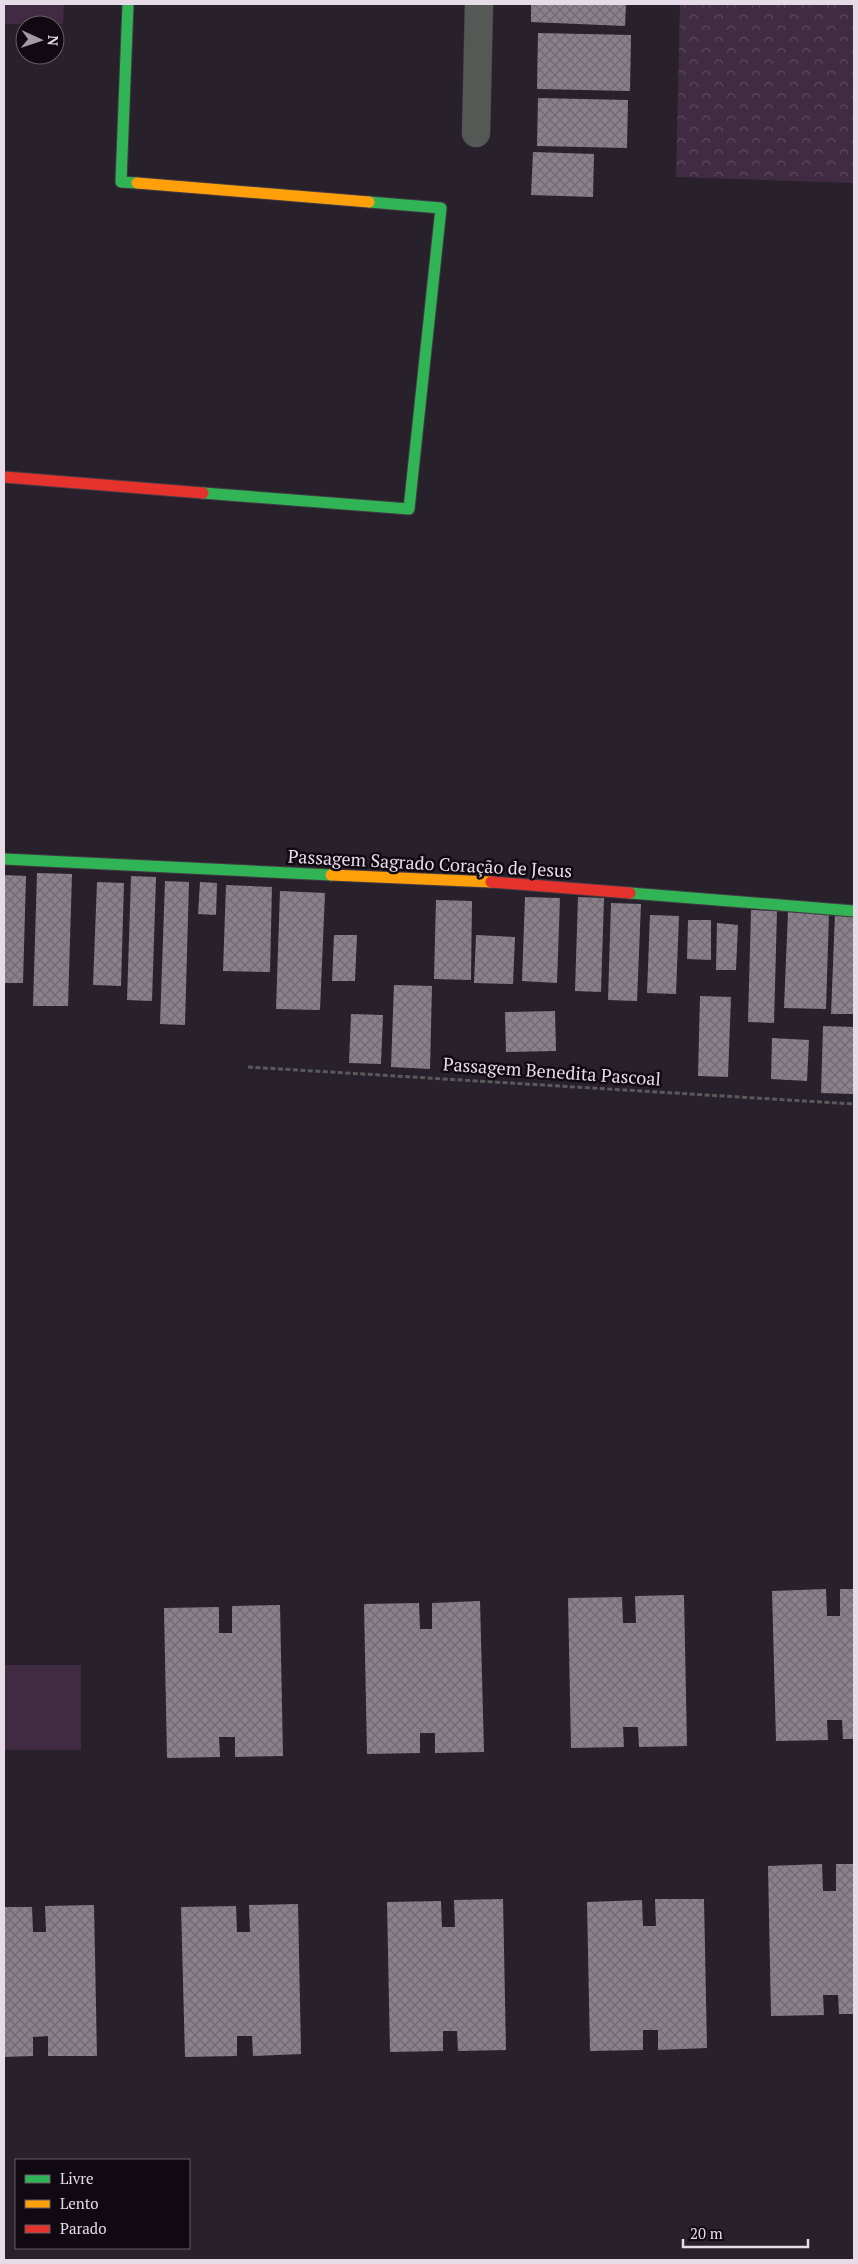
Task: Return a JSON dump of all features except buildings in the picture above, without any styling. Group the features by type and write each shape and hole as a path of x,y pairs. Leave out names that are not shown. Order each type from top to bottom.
{"street":[{"path":"4,477 409,509 441,208 121,182 128,4"},
{"path":"476,134 479,4"},
{"name":"Passagem Sagrado Coração de Jesus","path":"4,859 502,883 854,911"}],"path":[{"name":"Passagem Benedita Pascoal","path":"248,1067 854,1104"}],"green space":[{"path":"4,4 64,4 63,15 15,15 15,24 4,24"},
{"path":"680,4 854,4 854,183 676,177"},
{"path":"4,1665 81,1665 81,1750 4,1750"}],"traffic: fast":[{"path":"128,4 121,182 137,183"},
{"path":"203,493 409,509 441,208 369,202"},
{"path":"4,859 331,875"},
{"path":"630,893 854,911"}],"traffic: slow":[{"path":"137,183 369,202"},
{"path":"331,875 491,882"}],"traffic: jam":[{"path":"4,477 203,493"},
{"path":"491,882 630,893"}]}
